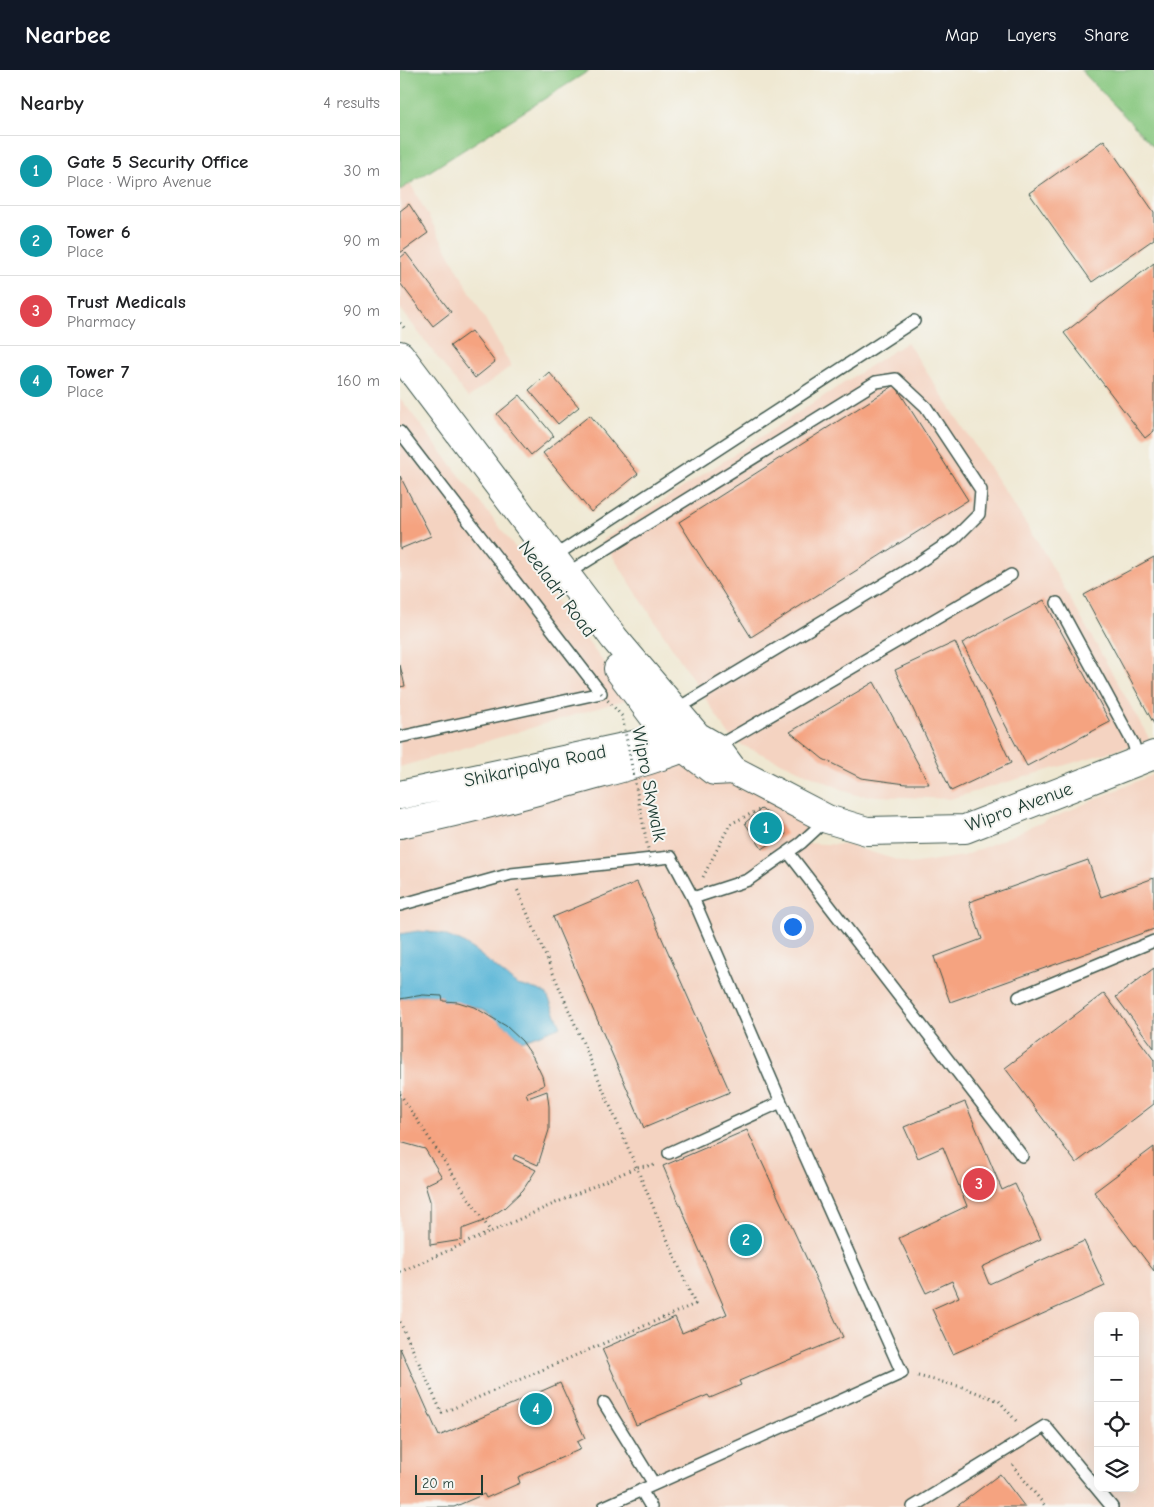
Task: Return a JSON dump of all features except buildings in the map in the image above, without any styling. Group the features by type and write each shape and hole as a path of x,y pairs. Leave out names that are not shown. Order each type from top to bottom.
{"main road":[{"name":"Neeladri Road","path":"400,354 614,638 675,710 694,740"},
{"name":"Neeladri Road","path":"400,380 694,740"},
{"name":"Wipro Avenue","path":"694,740 733,770 827,819 867,831 964,829 1147,758"},
{"name":"Shikaripalya Road","path":"400,795 694,740"},
{"path":"400,824 468,810 613,771 694,740"}],"lane":[{"path":"559,565 914,321"},
{"path":"559,565 876,382 896,379 926,407 981,490 979,514 954,539 909,569 675,710"},
{"path":"400,432 601,693 400,737"},
{"path":"694,740 1012,575"},
{"path":"1057,603 1133,744 1147,758"},
{"path":"692,898 748,880 801,843 827,819"},
{"path":"788,852 1022,1156"},
{"path":"400,905 511,874 671,857 692,898 902,1373 604,1507"},
{"path":"1019,997 1154,941"},
{"path":"669,1153 781,1102"},
{"path":"604,1403 654,1484"},
{"path":"913,1507 1045,1426 1112,1507"},
{"path":"642,1490 651,1507"}],"path":[{"name":"Wipro Skywalk","path":"601,693 622,716 650,859"},
{"path":"692,898 730,824 761,809"},
{"path":"400,1322 442,1413 695,1304 511,874"},
{"path":"400,1094 490,1232"},
{"path":"400,1272 636,1167 662,1165"},
{"path":"902,1373 962,1387 999,1401 1028,1435"},
{"path":"1019,1461 1013,1466 1046,1507"}],"shaded area":[{"path":"410,183 511,366 468,398 400,308 400,190"},
{"path":"907,342 1038,542 1150,740 950,799 855,795 733,741 602,540"},
{"path":"400,398 631,698 400,767"},
{"path":"697,736 787,784 830,803 802,843 848,845 910,864 964,856 1154,774 1154,1507 400,1507 400,789"}],"green space":[{"path":"400,70 590,70 400,190"},
{"path":"1081,70 1154,70 1154,147"}],"water":[{"path":"418,931 439,933 462,942 517,985 539,990 547,995 561,1026 522,1041 494,1017 474,1007 443,1001 442,996 423,995 400,999 400,934"}],"place":[{"name":"Gate 5 Security Office","path":"766,828"},
{"name":"Trust Medicals","path":"979,1184"},
{"name":"Tower 6","path":"746,1240"},
{"name":"Tower 7","path":"536,1409"}]}
